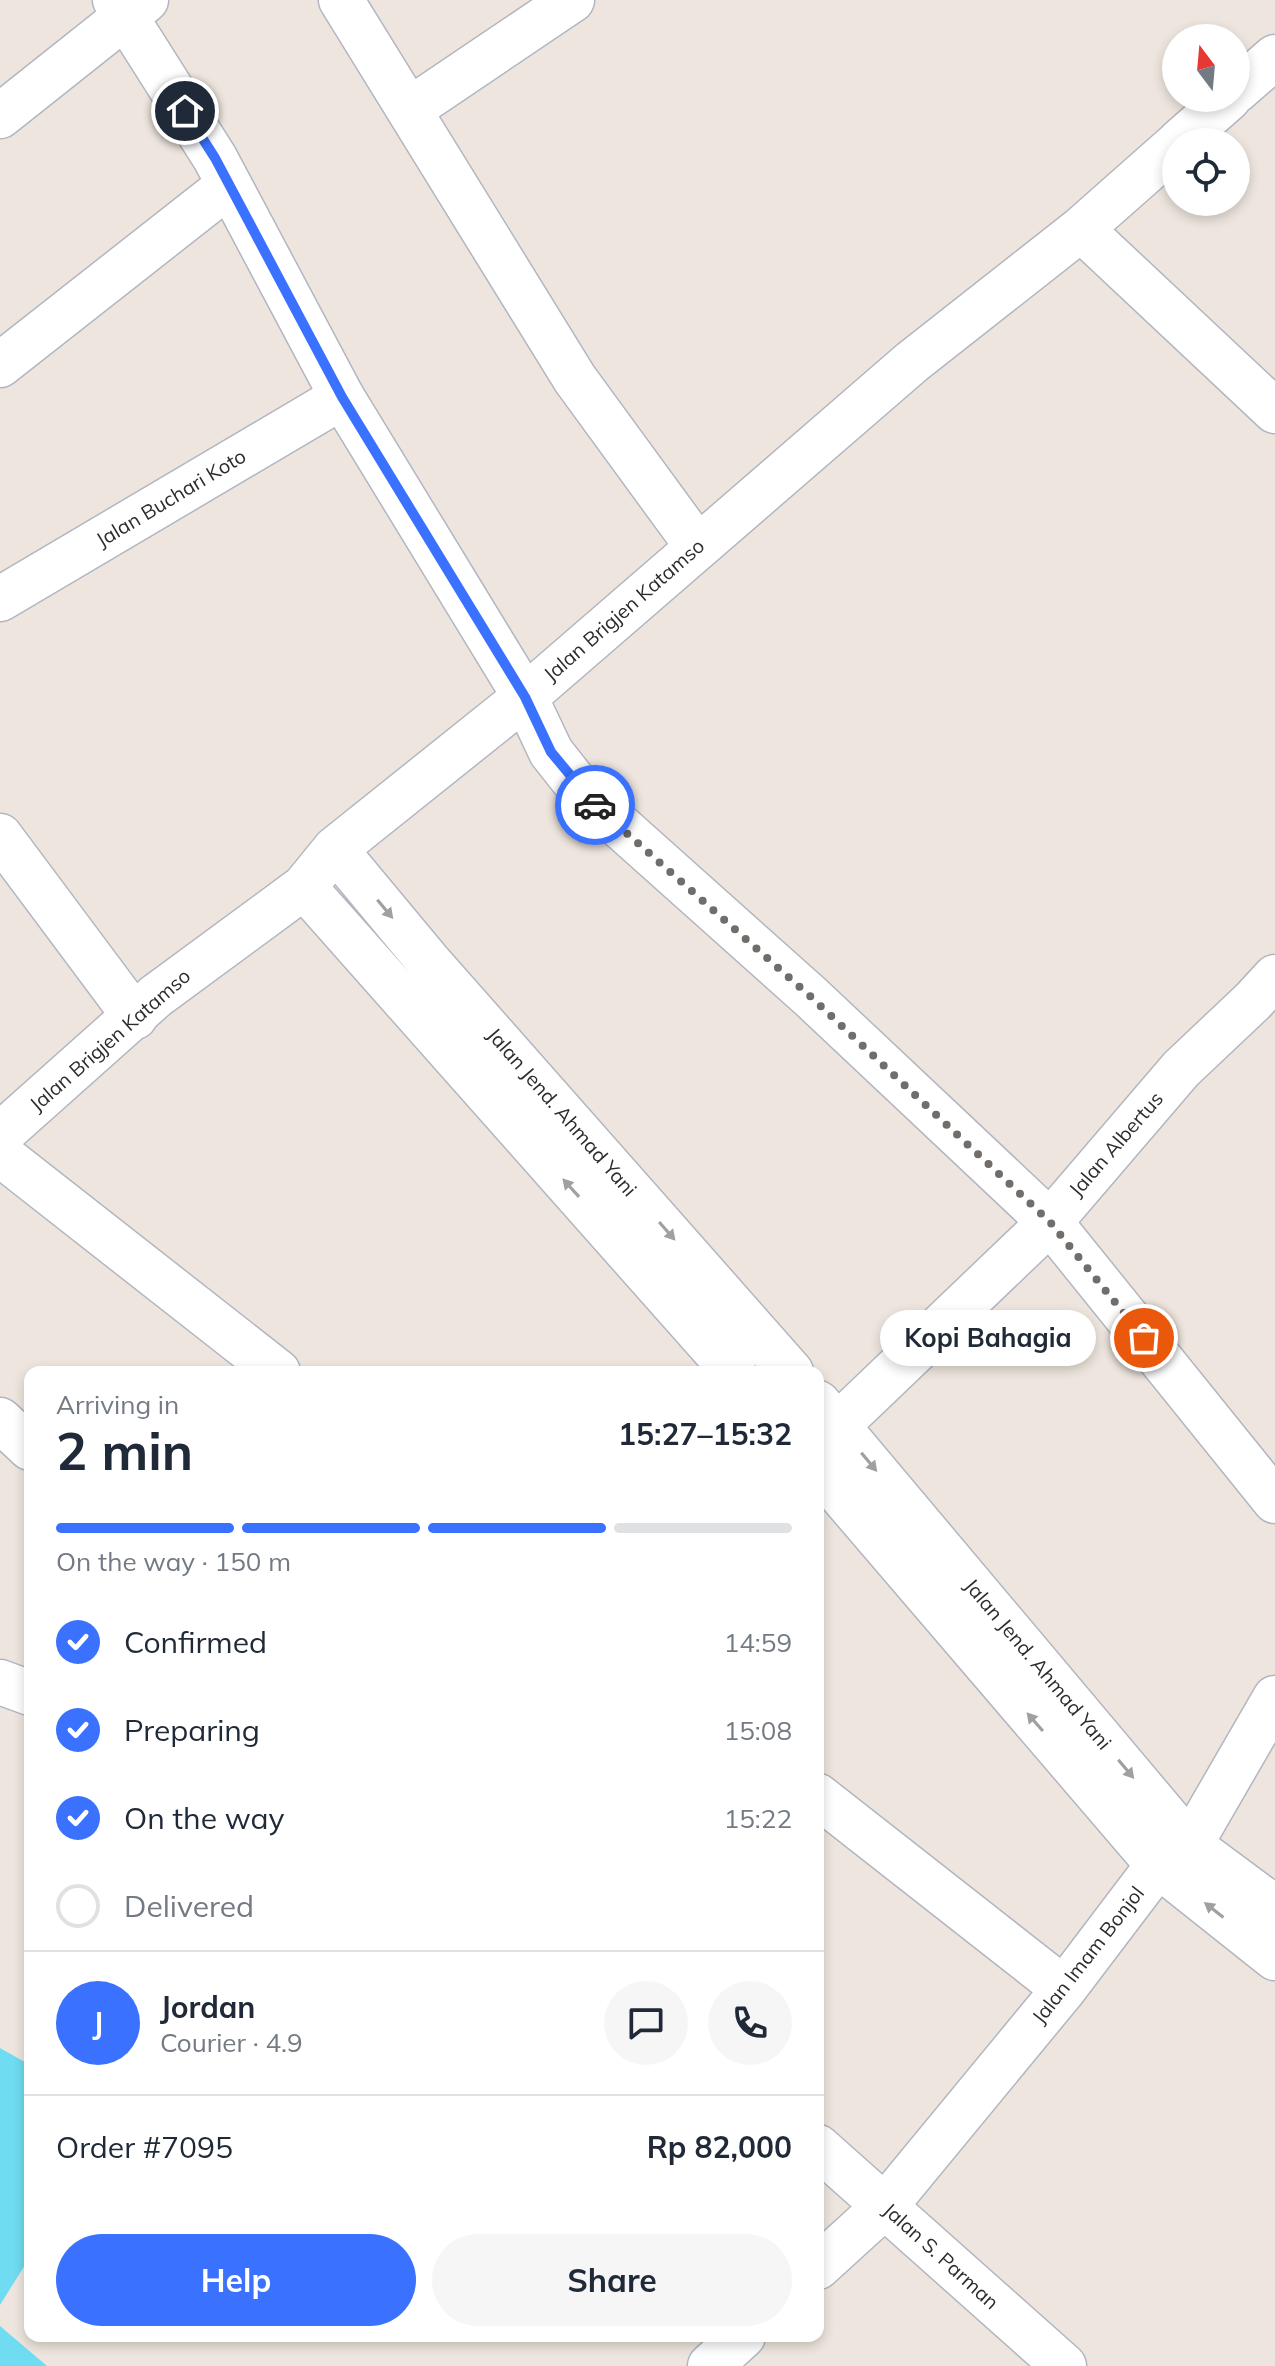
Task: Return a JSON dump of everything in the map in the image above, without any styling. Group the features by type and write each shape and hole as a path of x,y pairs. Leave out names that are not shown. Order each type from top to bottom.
{"street":[{"path":"341,0 575,379 697,546"},
{"path":"409,110 572,0"},
{"path":"0,116 129,5 342,397 525,697 551,752 585,795 811,997 1050,1222 1275,1501"},
{"path":"1250,79 1275,57"},
{"name":"Jalan Brigjen Katamso","path":"1195,128 1213,112"},
{"name":"Jalan Brigjen Katamso","path":"0,1135 156,996 304,887 335,849 525,697 912,362 1081,229 1162,157"},
{"path":"0,365 229,185"},
{"path":"1081,229 1275,411"},
{"name":"Jalan Buchari Koto","path":"0,599 342,397"},
{"path":"0,836 135,1017"},
{"name":"Jalan Jend. Ahmad Yani","path":"335,849 429,962 786,1366"},
{"path":"304,887 729,1366"},
{"name":"Jalan Albertus","path":"824,1424 1050,1222 1181,1069 1268,998"},
{"path":"0,1154 270,1366"},
{"path":"0,1420 24,1442"},
{"name":"Jalan Jend. Ahmad Yani","path":"824,1424 1174,1855 1275,1908"},
{"name":"Jalan Jend. Ahmad Yani","path":"824,1475 1174,1855 1275,1958"},
{"path":"0,1682 24,1691"},
{"name":"Jalan Imam Bonjol","path":"824,2262 886,2205 1174,1855 1275,1698"},
{"path":"824,1801 1064,1989"},
{"name":"Jalan S. Parman","path":"824,2152 1064,2366"},
{"path":"710,2366 736,2342"}],"water":[{"path":"0,2048 24,2062 24,2267 0,2305"},
{"path":"0,2326 47,2366 0,2366"}],"way so far":[{"path":"595,805 811,997 1050,1222 1144,1338"}],"place":[{"name":"Kopi Bahagia","path":"1144,1338"}],"route":[{"path":"185,111 215,158 342,397 525,697 551,752 595,805"}]}
